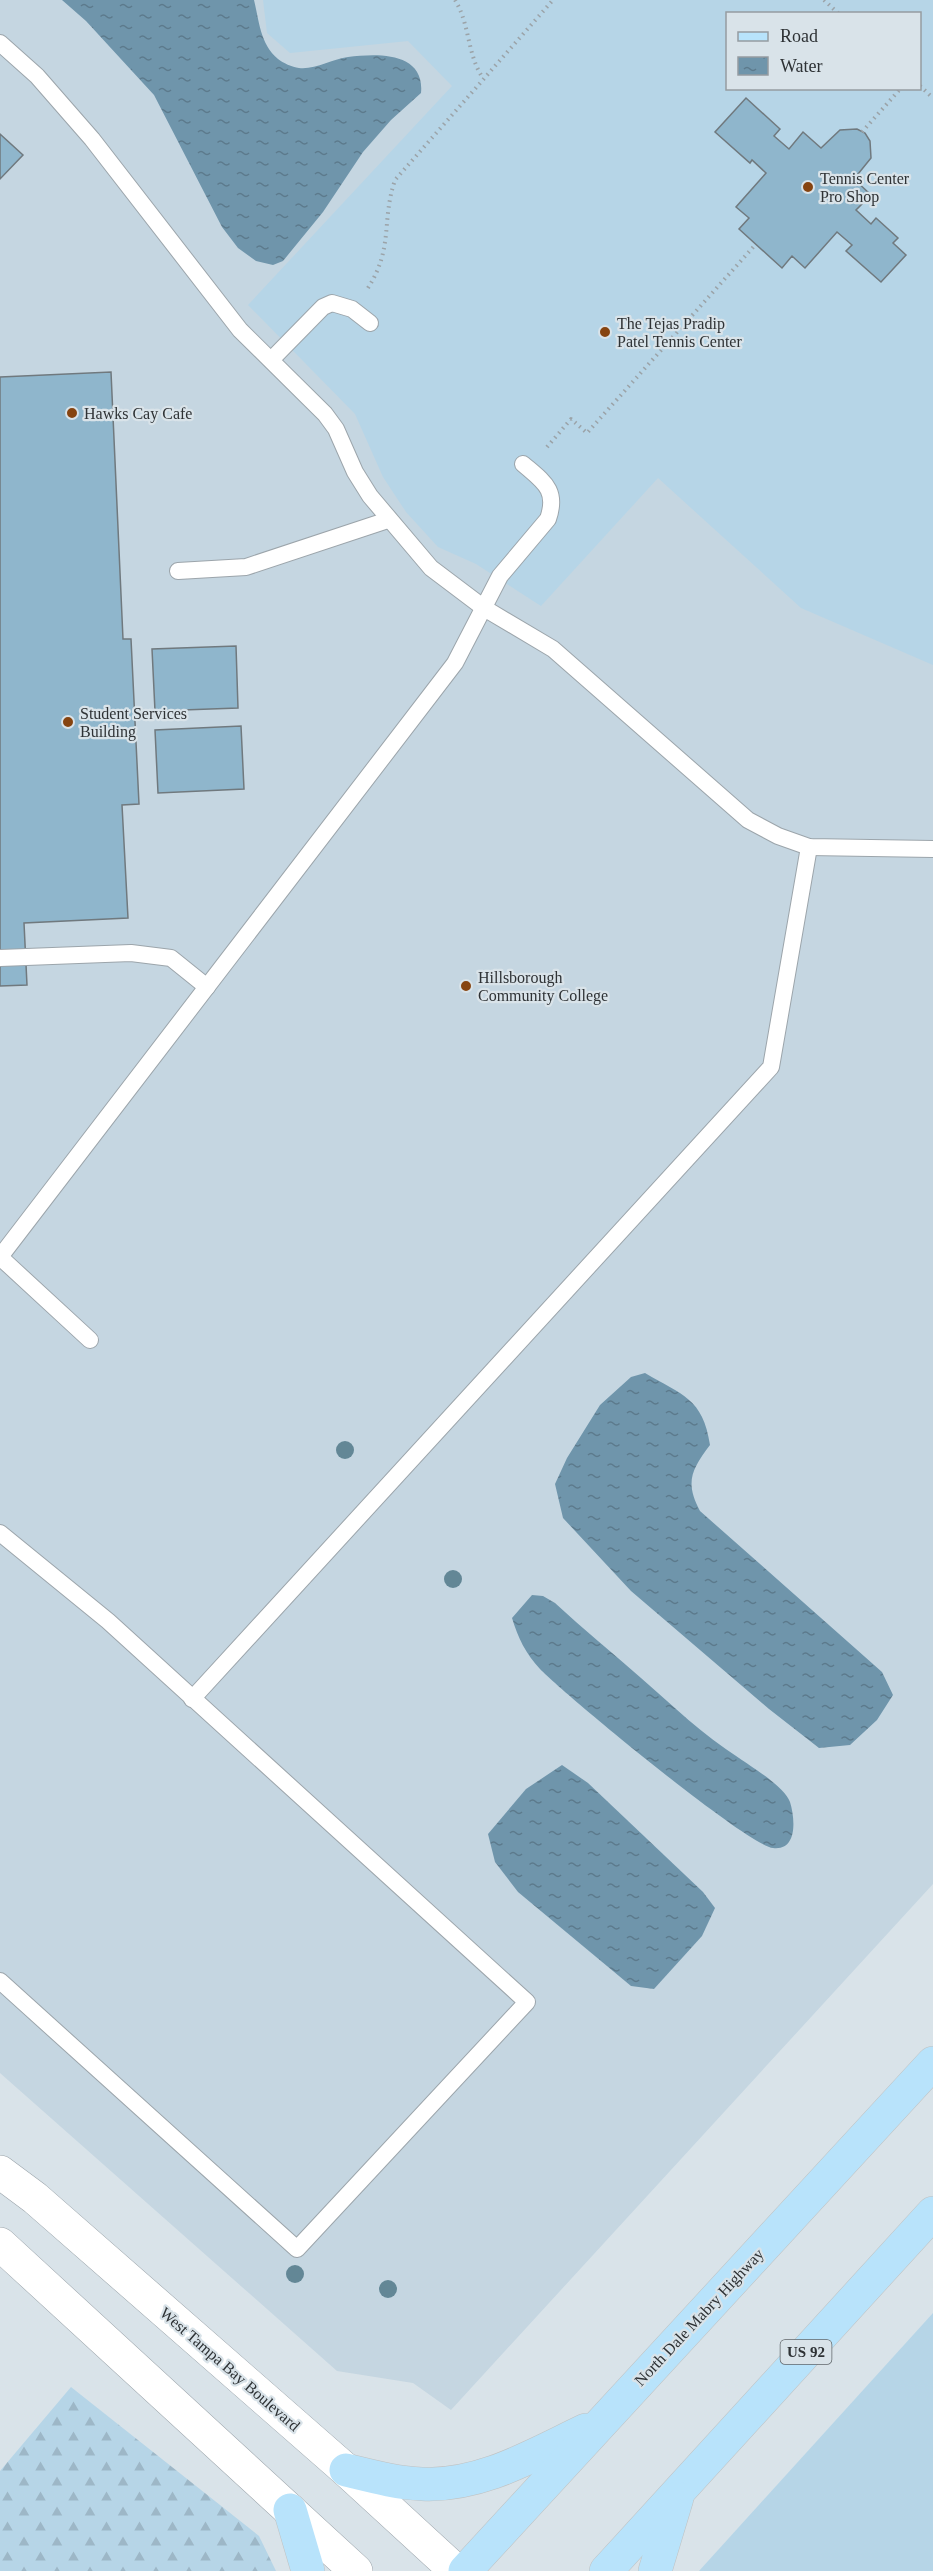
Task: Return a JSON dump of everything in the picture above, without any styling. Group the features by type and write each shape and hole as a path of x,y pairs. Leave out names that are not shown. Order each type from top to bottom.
{"main road":[{"name":"North Dale Mabry Highway","path":"465,2571 933,2063"},
{"name":"US 92","path":"606,2571 933,2213"},
{"path":"346,2470 396,2482 425,2485 465,2481 499,2471 601,2423"},
{"path":"656,2571 678,2492"},
{"path":"290,2510 308,2571"}],"street":[{"name":"West Tampa Bay Boulevard","path":"0,2172 35,2198 346,2470 456,2571"},
{"path":"0,2244 356,2571"}],"lane":[{"path":"0,43 58,99 224,311 326,414 336,429 355,472 388,520 431,568 484,608 553,649 748,820 778,836 810,847 933,849"},
{"path":"271,360 323,307 332,303 352,309 370,323"},
{"path":"90,1340 0,1257 455,663 500,576 548,519 552,508 553,497 549,489 526,466"},
{"path":"178,571 246,567 388,520"},
{"path":"192,1699 771,1067 810,847"},
{"path":"0,958 131,953 171,958 207,987"},
{"path":"0,1533 108,1621 527,2002 297,2249 0,1982"}],"path":[{"path":"455,0 462,15 477,69 483,78"},
{"path":"352,309 383,261 388,211 395,180 553,0"},
{"path":"824,0 837,12"},
{"path":"921,87 933,98"},
{"path":"862,132 899,90"},
{"path":"526,466 571,419 586,433 756,244"}],"shaded area":[{"name":"Hillsborough Community College","path":"0,0 933,0 933,1884 451,2410 413,2383 337,2371 0,2073"}],"green space":[{"name":"The Tejas Pradip Patel Tennis Center","path":"263,0 933,0 933,665 801,608 658,478 541,606 476,564 438,547 406,512 383,477 355,414 248,305 452,86 408,41 290,53 267,33"},
{"path":"933,2313 933,2571 699,2571"},
{"path":"71,2387 259,2536 276,2571 0,2571 0,2471"}],"water":[{"path":"62,0 254,0 267,46 282,62 293,67 305,68 348,57 373,55 397,58 416,70 421,93 391,120 363,152 323,212 283,261 273,265 256,261 238,248 222,227 154,95 86,21"},
{"path":"645,1373 689,1400 696,1407 707,1429 710,1445 698,1462 692,1477 695,1501 700,1511 882,1672 893,1695 877,1720 850,1745 819,1748 769,1709 631,1591 563,1518 555,1484 567,1458 600,1405 631,1377"},
{"path":"532,1595 543,1596 555,1603 701,1730 781,1790 790,1802 793,1816 793,1832 787,1844 781,1848 773,1848 757,1841 730,1823 618,1737 540,1669 523,1645 512,1618"},
{"path":"562,1765 588,1783 703,1892 715,1908 702,1936 654,1989 631,1986 518,1892 495,1862 488,1834 526,1789"}],"building":[{"name":"Tennis Center Pro Shop","path":"746,98 780,129 774,136 789,149 803,132 821,148 840,130 857,129 865,133 870,141 871,158 854,179 871,195 856,210 871,224 876,218 898,238 893,243 906,255 881,282 846,251 852,245 837,232 805,268 792,256 782,268 739,229 749,218 736,207 766,173 752,160 750,163 715,132"},
{"path":"0,134 23,155 0,179"},
{"name":"Student Services Building","path":"111,372 123,639 131,639 139,804 122,805 128,918 24,923 27,985 0,986 0,377"},
{"path":"236,646 238,708 155,711 152,649"},
{"path":"241,726 244,789 158,793 155,730"}],"place":[{"name":"Tennis Center Pro Shop","path":"808,187"},
{"name":"The Tejas Pradip Patel Tennis Center","path":"605,332"},
{"name":"Hawks Cay Cafe","path":"72,413"},
{"name":"Student Services Building","path":"68,722"},
{"name":"Hillsborough Community College","path":"466,986"}]}
